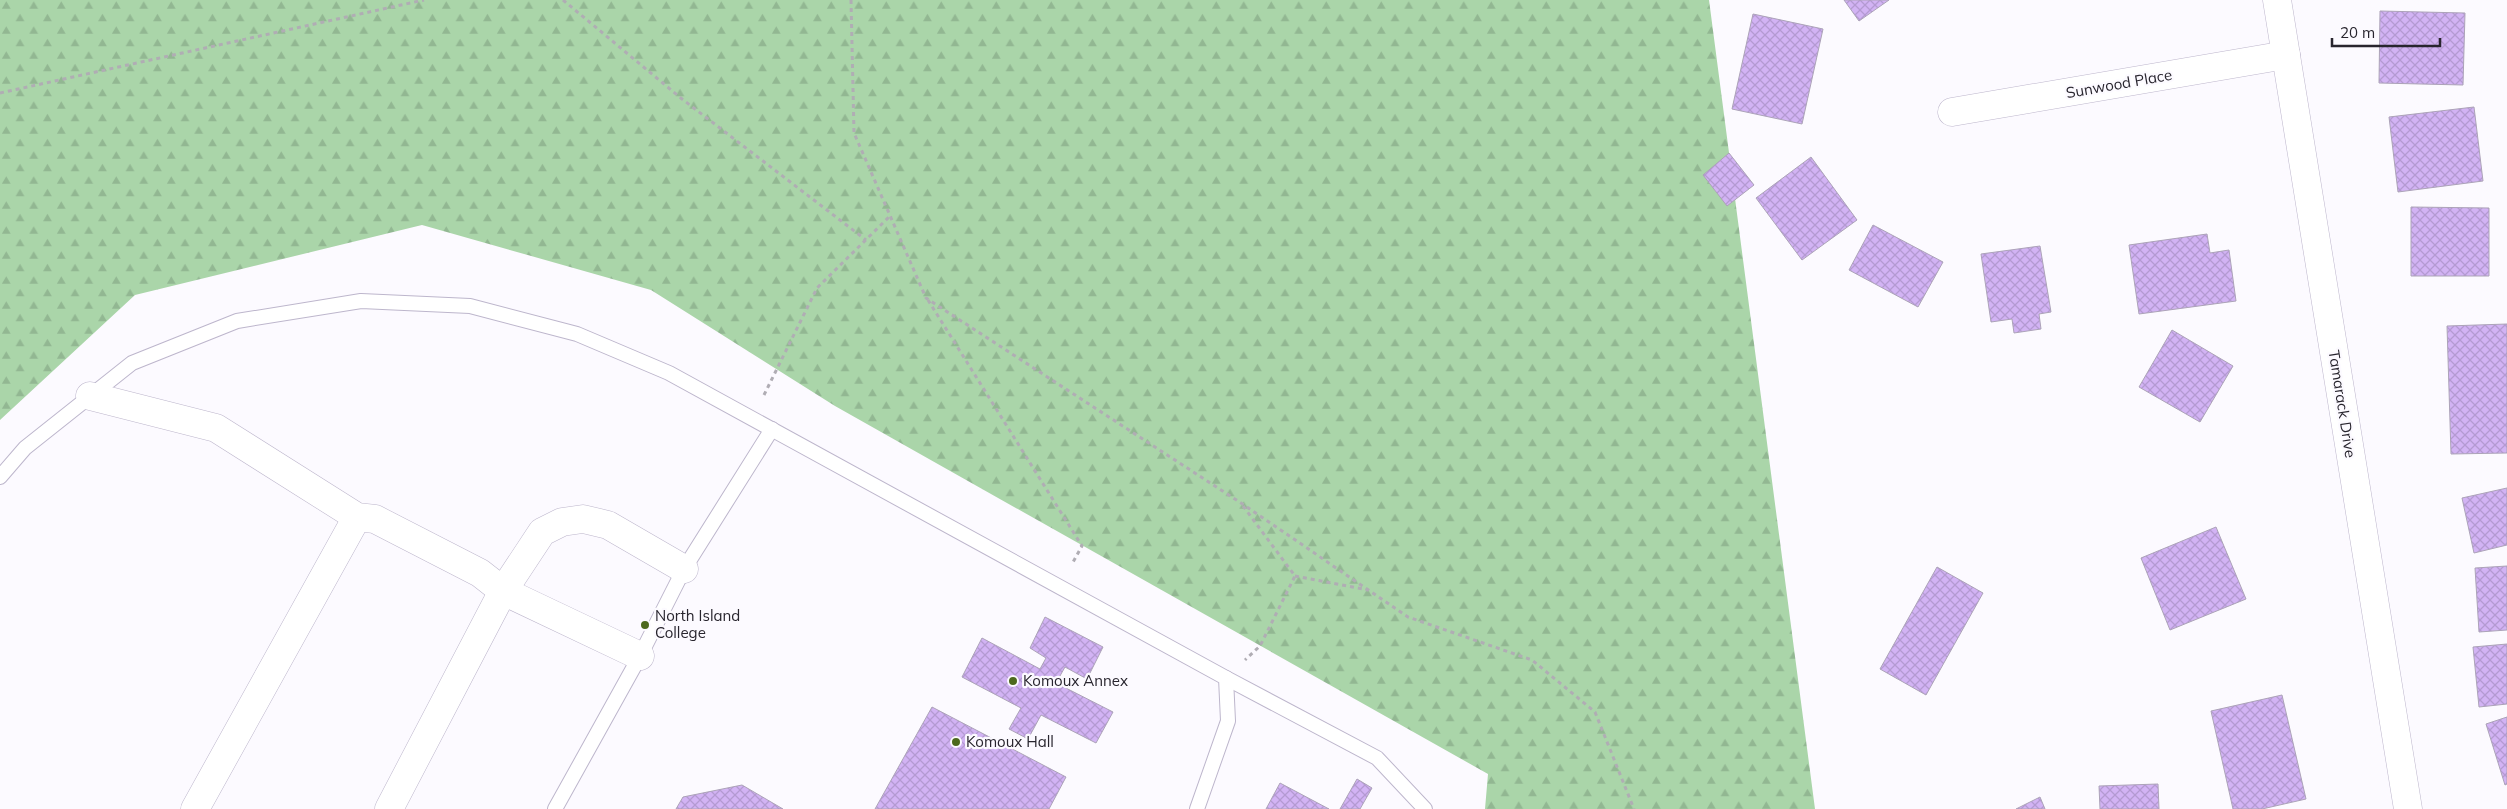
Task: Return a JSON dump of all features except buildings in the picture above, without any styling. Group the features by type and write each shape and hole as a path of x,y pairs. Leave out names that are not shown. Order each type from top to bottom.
{"street":[{"name":"Tamarack Drive","path":"2277,0 2408,809"},
{"name":"Sunwood Place","path":"1952,112 2286,55"},
{"path":"90,396 216,428 357,517 375,519 480,573 503,591 640,656"},
{"path":"195,809 357,517"},
{"path":"389,809 503,591 542,532 562,522 583,519 608,525 684,568"}],"lane":[{"path":"0,477 25,448 132,363 238,321 362,301 470,306 576,334 669,373 1226,678 1377,758 1425,809"},
{"path":"554,809 640,656 684,568 772,429"},
{"path":"1197,809 1228,721 1226,678"}],"path":[{"path":"0,93 424,0"},
{"path":"563,0 682,99 866,240"},
{"path":"851,0 854,133 926,298 1082,546 1059,586"},
{"path":"752,418 817,288 890,216"},
{"path":"926,298 1241,503 1408,617 1532,660 1594,712 1634,809"},
{"path":"1241,503 1295,576 1370,591"},
{"path":"1226,678 1260,646 1295,576"}],"green space":[{"path":"0,0 1709,0 1815,809 1485,809 1488,774 835,406 651,290 422,225 135,295 0,420"}],"place":[{"name":"North Island College","path":"645,625"},
{"name":"Komoux Annex","path":"1013,681"},
{"name":"Komoux Hall","path":"956,742"}]}
